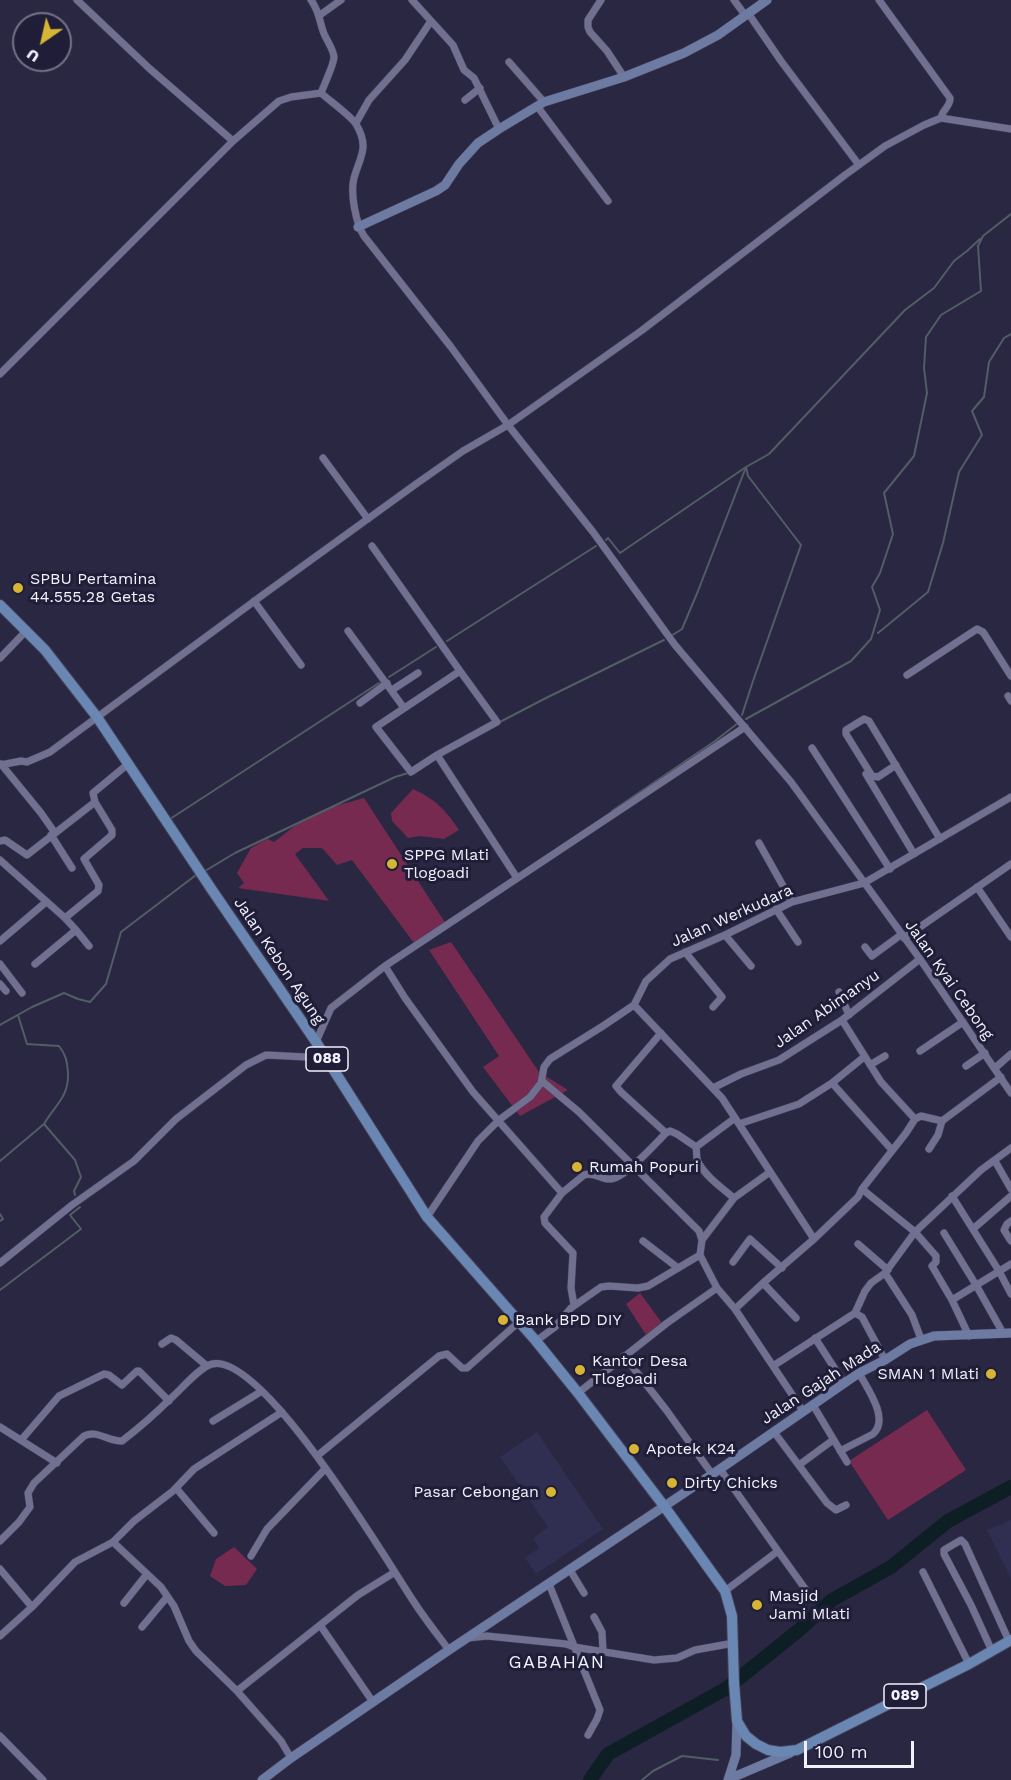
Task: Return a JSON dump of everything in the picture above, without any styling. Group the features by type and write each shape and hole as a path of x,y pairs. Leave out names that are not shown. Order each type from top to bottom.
{"main road":[{"path":"358,227 445,185 469,152 499,129 540,104 624,77 684,53 718,34 767,0"},
{"name":"Jalan Kebon Agung","path":"0,605 45,650 97,717 316,1042 427,1216 537,1341 664,1506 725,1591"},
{"name":"Jalan Gajah Mada","path":"262,1780 449,1650 716,1472 858,1373 921,1339 934,1336 1007,1333"},
{"path":"725,1591 732,1616 737,1721 736,1755 729,1779"},
{"name":"089","path":"737,1721 746,1736 768,1750 780,1752 797,1750 969,1664 1010,1640"},
{"path":"729,1779 797,1750"}],"street":[{"path":"77,0 150,69 233,141"},
{"path":"311,0 320,15 324,33 334,57 321,93"},
{"path":"320,15 341,0"},
{"path":"412,0 453,45 464,70 474,78 480,88 499,129"},
{"path":"601,0 588,20 588,27 608,51 624,77"},
{"path":"734,0 747,14 859,165"},
{"path":"879,0 950,98 950,103 942,113 942,118"},
{"path":"356,123 369,100 405,60 431,21"},
{"path":"509,62 608,201"},
{"path":"465,100 480,88"},
{"path":"1,370 233,141 279,101 321,93 356,123 364,148 353,180 358,227"},
{"path":"72,868 41,813 0,765 27,762 50,752 254,601 463,451 508,425 641,330 885,146 942,118 1011,129"},
{"name":"Jalan Kyai Cebong","path":"358,227 508,425 593,532 675,645 791,782 920,959 1011,1093"},
{"path":"323,458 368,519"},
{"path":"372,546 497,722 411,772 376,727 460,670"},
{"path":"254,601 301,665"},
{"path":"907,675 977,628 983,632 1011,676"},
{"path":"0,658 27,630"},
{"path":"348,631 404,708"},
{"path":"392,690 418,673"},
{"path":"360,703 387,684"},
{"path":"896,765 878,777 874,777 863,763 846,734 846,730 868,719 896,765 940,839"},
{"path":"316,1042 331,1008 385,966 745,727"},
{"path":"842,733 914,854"},
{"path":"812,748 890,869"},
{"path":"437,755 517,878"},
{"path":"65,918 98,891 99,888 84,859 112,834 112,830 95,802 93,792 128,764"},
{"name":"Jalan Werkudara","path":"634,1005 646,981 670,959 792,902 864,883 1011,797"},
{"path":"0,841 5,840 27,855 95,802"},
{"path":"759,843 792,902"},
{"path":"0,860 65,918 89,946"},
{"path":"866,947 873,956 1011,864"},
{"path":"977,887 1010,933"},
{"path":"0,941 46,902"},
{"path":"776,909 798,942"},
{"path":"35,964 76,930"},
{"path":"725,935 752,966"},
{"path":"685,952 722,996 722,999 713,1007"},
{"name":"Jalan Abimanyu","path":"713,1088 741,1074 779,1060 849,1015 920,959"},
{"path":"0,964 22,993"},
{"path":"385,966 405,998 473,1092 562,1193"},
{"path":"0,984 6,991"},
{"path":"839,992 849,1015"},
{"path":"427,1216 478,1141 499,1120 530,1097 542,1081 544,1067 550,1059 634,1005 722,1098 814,1239"},
{"path":"842,1020 881,1082 915,1119"},
{"path":"920,1052 963,1022"},
{"path":"661,1033 616,1086 666,1133"},
{"path":"966,1066 985,1053"},
{"path":"995,1068 1011,1054"},
{"path":"0,1263 72,1205 134,1161 176,1119 246,1065 266,1055 326,1058"},
{"path":"870,1065 885,1056"},
{"path":"696,1148 737,1121 792,1107 832,1083 864,1057"},
{"path":"929,1149 938,1135 942,1121 1001,1077"},
{"path":"542,1081 568,1101 699,1231 702,1240 700,1255 717,1288 735,1310 803,1411"},
{"path":"832,1083 892,1150"},
{"path":"735,1310 858,1197 915,1119 921,1116 942,1121"},
{"path":"574,1305 571,1288 573,1253 545,1223 544,1217 562,1193 584,1175 592,1173 613,1179 633,1166 670,1131 696,1148 699,1164 734,1198"},
{"path":"773,1366 855,1313 865,1291 886,1271 915,1232 981,1170 1011,1148"},
{"path":"995,1161 1011,1189"},
{"path":"702,1240 734,1198 770,1172"},
{"path":"862,1189 915,1232 936,1256 936,1262 932,1266 969,1336"},
{"path":"952,1196 1011,1294"},
{"path":"973,1229 1011,1196"},
{"path":"1011,1221 1006,1224 1004,1230 1011,1241"},
{"path":"944,1233 1007,1333"},
{"path":"732,1262 750,1239 782,1268"},
{"path":"643,1242 678,1268"},
{"path":"858,1244 886,1271 912,1315 921,1339"},
{"path":"537,1341 555,1327 574,1305 601,1287 648,1286 700,1255"},
{"path":"952,1300 1011,1264"},
{"path":"763,1283 796,1318"},
{"path":"578,1393 667,1323 717,1288"},
{"path":"855,1313 862,1317 885,1360"},
{"path":"317,1456 439,1356 447,1354 462,1368 467,1368 520,1321"},
{"path":"162,1344 171,1338 176,1340 207,1366"},
{"path":"815,1338 844,1383"},
{"path":"624,1356 778,1551 806,1590"},
{"path":"0,1541 30,1507 28,1493 34,1483 89,1433 122,1441 207,1366 215,1363 253,1381 282,1412 347,1498 436,1634 449,1650"},
{"path":"22,1439 59,1396 104,1374 122,1385 139,1371 169,1401"},
{"path":"840,1450 873,1434 880,1423 874,1401 858,1373"},
{"path":"213,1421 262,1391"},
{"path":"813,1405 847,1462"},
{"path":"0,1636 75,1562 112,1542 134,1521 176,1488 194,1469 282,1412"},
{"path":"0,1427 57,1463"},
{"path":"774,1432 831,1508 838,1510 846,1505"},
{"path":"799,1465 833,1440"},
{"path":"251,1556 267,1529 325,1469"},
{"path":"176,1488 214,1533"},
{"path":"992,1651 944,1554 947,1547 961,1540 965,1544 1010,1640"},
{"path":"112,1542 161,1587 174,1606 189,1641 196,1651 237,1691 281,1741 291,1758"},
{"path":"725,1591 778,1551"},
{"path":"0,1569 32,1606"},
{"path":"570,1570 584,1593"},
{"path":"237,1691 358,1595 395,1572"},
{"path":"923,1572 969,1664"},
{"path":"124,1603 147,1574"},
{"path":"549,1584 600,1710 588,1735"},
{"path":"142,1627 167,1597"},
{"path":"594,1617 602,1632 603,1651"},
{"path":"320,1625 373,1702"},
{"path":"468,1638 487,1636 566,1644 654,1660 677,1658 695,1650 734,1643"},
{"path":"0,1736 43,1780"}],"shaded area":[{"path":"413,789 439,806 459,830 444,839 420,836 408,838 392,821 391,813"},
{"path":"364,798 446,924 414,943 352,860 337,865 322,848 303,848 295,854 329,901 238,888 244,883 237,873 251,848 267,839 274,842 301,821 325,809"},
{"path":"451,942 539,1072 568,1090 520,1116 483,1067 499,1056 429,950"},
{"path":"640,1293 662,1323 646,1335 626,1304"},
{"path":"927,1410 966,1470 888,1520 849,1461"},
{"name":"Pasar Cebongan","path":"537,1432 603,1529 536,1574 525,1558 539,1548 533,1538 548,1527 500,1457"},
{"path":"1011,1520 1011,1579 987,1530"},
{"path":"234,1547 257,1569 246,1585 225,1586 210,1576 216,1559"}],"waterway":[{"path":"746,719 851,661 871,639 880,610 872,587 880,573 893,534 884,493 914,456 927,393 924,368 926,337 941,315 981,291 978,246 983,236 1011,214"},
{"path":"671,636 682,629 746,467 769,454 905,310 934,288 954,261 980,239"},
{"path":"878,633 928,592 943,543 959,472 982,435 972,411 984,397 989,362 1004,338 1011,334"},
{"path":"606,540 608,538 620,553 746,467 748,476 801,545 742,715"},
{"path":"447,641 596,546"},
{"path":"498,723 664,640"},
{"path":"389,677 436,647"},
{"path":"170,819 379,683"},
{"path":"612,811 738,723"},
{"path":"205,871 235,853 395,777 408,773"},
{"path":"0,1025 64,993 90,1002 106,984 121,932 196,875"},
{"path":"18,1015 27,1044 59,1046 66,1058 68,1081 64,1095 44,1124 75,1160 81,1177 74,1191 75,1195"},
{"path":"0,1161 44,1124"},
{"path":"0,1290 81,1229 70,1215 80,1207"},
{"path":"0,1214 3,1219 0,1221"},
{"path":"590,1780 608,1754 727,1688 832,1600 891,1567 948,1521 1011,1487"},
{"path":"642,1780 653,1771 682,1756 718,1760"}],"place":[{"name":"SPBU Pertamina 44.555.28 Getas","path":"18,588"},
{"name":"SPPG Mlati Tlogoadi","path":"392,864"},
{"name":"Rumah Popuri","path":"577,1167"},
{"name":"Bank BPD DIY","path":"503,1320"},
{"name":"Kantor Desa Tlogoadi","path":"580,1370"},
{"name":"SMAN 1 Mlati","path":"991,1374"},
{"name":"Apotek K24","path":"634,1449"},
{"name":"Dirty Chicks","path":"672,1483"},
{"name":"Pasar Cebongan","path":"551,1492"},
{"name":"Masjid Jami Mlati","path":"757,1605"}],"district":[{"name":"GABAHAN","path":"557,1663"}]}
